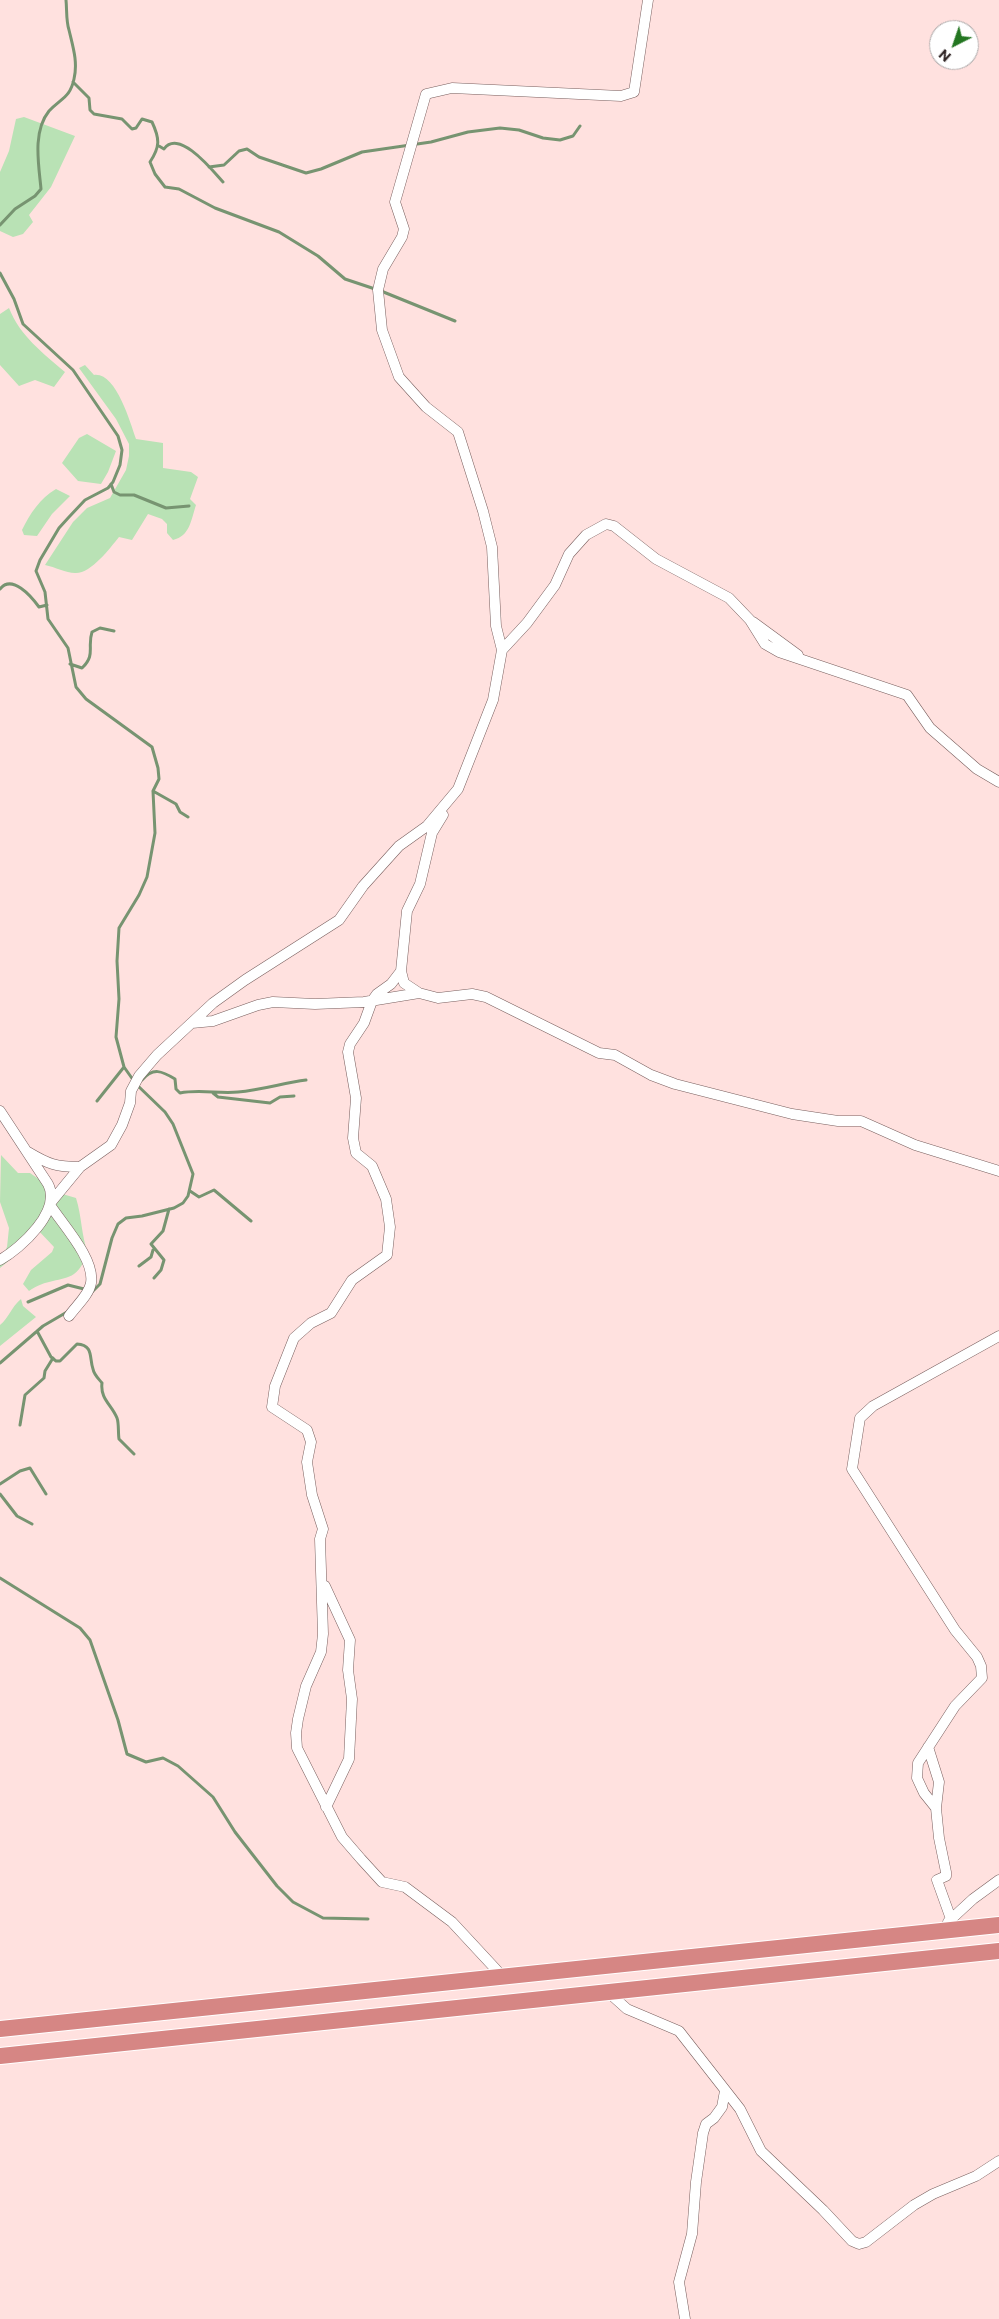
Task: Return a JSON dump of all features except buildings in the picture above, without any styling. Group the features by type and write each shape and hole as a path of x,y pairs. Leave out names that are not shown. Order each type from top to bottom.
{"highway":[{"path":"0,2029 999,1925"},
{"path":"0,2056 999,1951"}],"street":[{"path":"648,0 634,92 621,96 452,88 426,94 395,202 404,229 402,237 383,268 378,290 382,330 399,376 426,407 458,432 492,547 496,626 502,650 494,700 458,789 432,833 420,884 407,911 401,971 404,983 418,993 438,998 472,994 486,998 599,1053 615,1055 651,1075 674,1084 792,1114 838,1121 861,1121 915,1145 999,1171"},
{"path":"502,650 527,623 555,585 569,554 586,535 606,524 614,526 656,558 729,598 750,620 764,644 779,652 907,695 930,728 977,769 999,782"},
{"path":"0,1260 28,1240 51,1203 80,1167 111,1145 122,1125 130,1103 131,1091 139,1076 157,1055 213,1003 245,980 339,920 380,866 399,846 428,826 458,789"},
{"path":"401,971 391,984 377,994 372,1001 364,1023 350,1044 348,1052 356,1098 353,1138 356,1153 372,1166 386,1198 390,1227 387,1255 352,1280 331,1313 311,1323 294,1338 275,1386 272,1407 308,1430 311,1442 307,1462 312,1495 323,1529 320,1539 323,1634 321,1652 306,1686 296,1733 296,1748 342,1837 382,1882 405,1887 452,1922 503,1977"},
{"path":"192,1023 213,1021 258,1004 273,1002 315,1004 372,1001 418,993"},
{"path":"0,1111 52,1192 51,1203 90,1268 91,1284 89,1289 69,1316"},
{"path":"24,1150 48,1164 60,1167 80,1167"},
{"path":"936,1808 924,1793 917,1778 918,1763 955,1706 982,1678 981,1666 950,1622 852,1469 852,1457 860,1418 873,1406 999,1336"},
{"path":"322,1581 350,1640 348,1670 352,1699 349,1759 326,1807"},
{"path":"928,1747 939,1782 936,1808 939,1838 946,1872 946,1876 937,1880 951,1919"},
{"path":"938,1931 973,1899 999,1880"},
{"path":"608,1992 627,2009 678,2031 745,2117 761,2151 852,2242 859,2244 866,2242 914,2205 933,2194 976,2176 999,2161"},
{"path":"685,2319 679,2282 692,2234 702,2133 706,2124 714,2118 722,2107 725,2091"}],"green space":[{"path":"24,117 75,136 51,187 29,215 33,222 23,234 13,237 0,231 0,172 9,151 16,119"},
{"path":"9,308 26,336 65,372 54,387 35,380 19,386 0,365 0,314"},
{"path":"85,365 94,375 102,376 109,381 115,389 126,410 136,439 163,443 163,468 191,472 198,477 190,499 196,505 189,527 183,535 173,540 167,533 167,524 162,519 148,514 132,540 119,537 94,565 75,573 45,565 73,522 87,508 110,498 126,470 129,456 129,444 116,419 79,368"},
{"path":"87,434 116,451 101,484 78,481 62,463 79,438"},
{"path":"56,489 70,496 52,514 37,536 24,535 22,530 32,512 45,497"},
{"path":"1,1155 18,1173 30,1173 59,1193 76,1198 88,1254 80,1267 69,1277 41,1284 29,1291 23,1284 31,1270 52,1252 54,1247 36,1228 11,1259 0,1268 0,1260 7,1247 9,1228 0,1202"},
{"path":"21,1299 23,1306 36,1317 0,1346 0,1325"}],"waterway":[{"path":"0,225 15,209 35,196 41,189 38,160 40,129 49,111 67,94 72,85 75,61 67,23 66,0"},
{"path":"73,82 89,98 90,110 94,114 122,119 132,129 136,128 142,119 152,122 158,143 156,152 150,162 155,174 165,187 179,189 215,208 279,232 318,256 345,279 375,289"},
{"path":"209,167 224,165 239,151 247,149 259,157 306,173 321,169 362,152 431,142 468,132 500,128 519,130 543,138 560,140 573,136 580,126"},
{"path":"159,146 164,149 170,144 187,147 204,161 223,182"},
{"path":"0,273 14,299 23,324 73,370 118,436 122,450 120,465 113,482 108,488 85,500 59,528 40,560 36,571 45,592 48,619 68,648 76,687 86,699 152,747 159,779 153,791 155,833 147,877 139,895 119,928 117,961 119,999 116,1037 124,1067 136,1084 165,1112 173,1124 193,1174 188,1196 183,1203 174,1208 126,1218 118,1224 112,1238 100,1284 91,1293"},
{"path":"381,291 455,321"},
{"path":"111,484 114,492 120,495 134,495 166,508 189,506"},
{"path":"0,589 5,585 16,585 31,597 39,607 47,605"},
{"path":"70,664 82,668 89,659 92,632 100,628 114,631"},
{"path":"153,791 176,804 180,812 188,817"},
{"path":"97,1101 124,1067"},
{"path":"142,1080 150,1073 162,1072 175,1079 176,1089 180,1093 194,1091 238,1092 306,1080"},
{"path":"213,1093 218,1097 270,1103 280,1097 294,1096"},
{"path":"190,1191 199,1197 214,1190 251,1221"},
{"path":"154,1278 161,1270 164,1260 151,1244 163,1231 169,1209"},
{"path":"139,1266 151,1257 153,1250"},
{"path":"28,1302 68,1285 88,1290"},
{"path":"0,1363 43,1326 67,1312"},
{"path":"37,1331 51,1357 56,1361 60,1361 77,1344 88,1349 95,1375 102,1383 105,1398 117,1418 119,1439 134,1454"},
{"path":"20,1425 25,1395 44,1378 45,1371 53,1358"},
{"path":"0,1484 20,1471 30,1468 46,1494"},
{"path":"0,1494 17,1516 32,1524"},
{"path":"0,1578 80,1628 90,1640 118,1720 127,1754 146,1762 163,1758 178,1766 213,1797 235,1832 277,1886 293,1902 323,1918 368,1919"}]}
